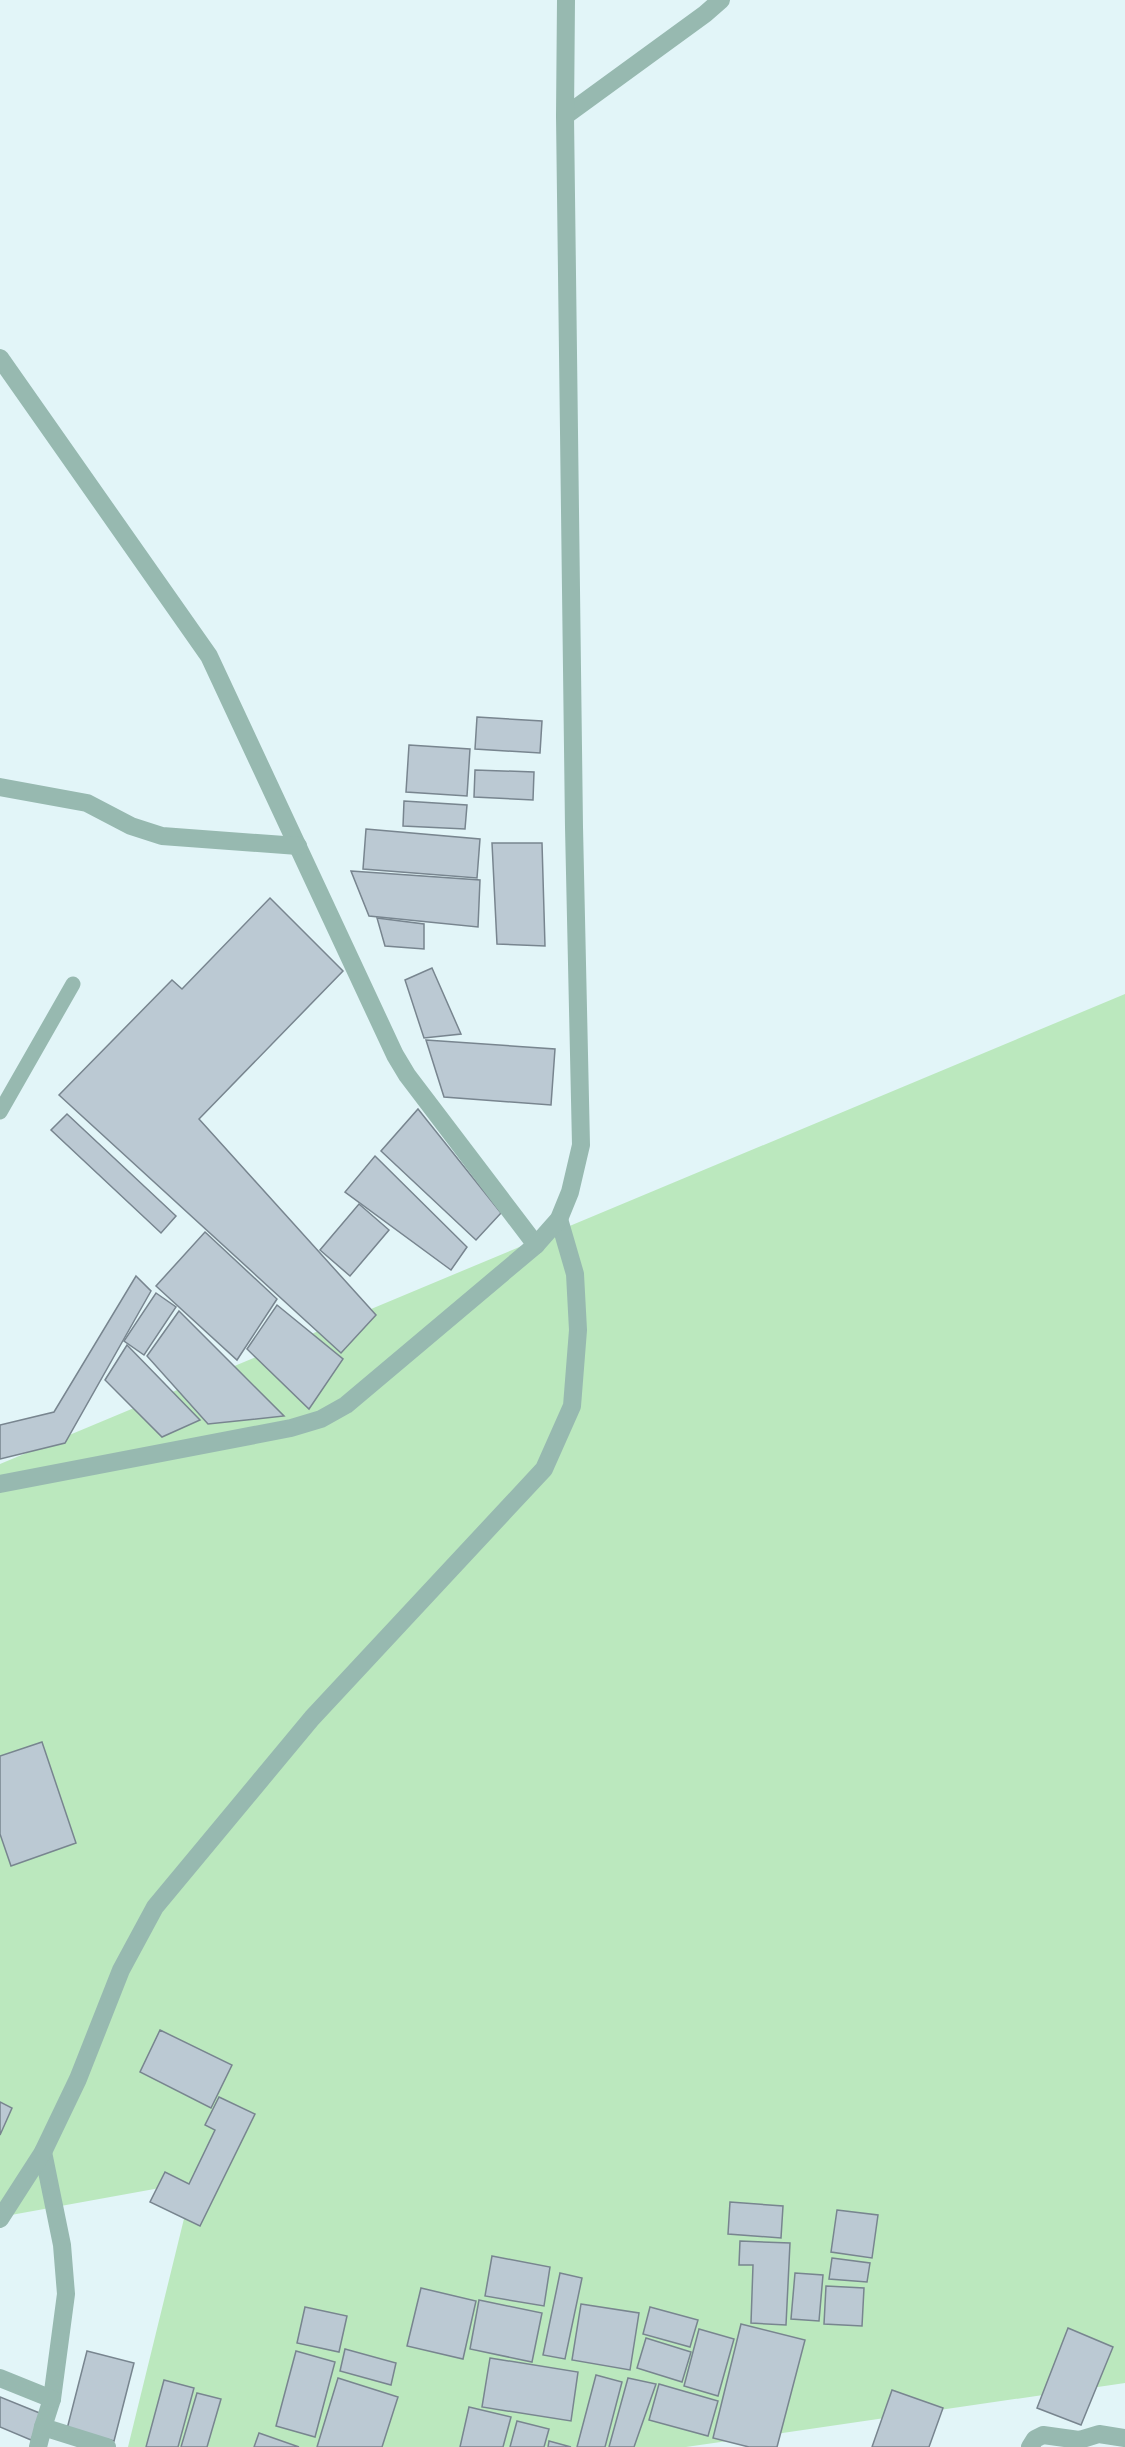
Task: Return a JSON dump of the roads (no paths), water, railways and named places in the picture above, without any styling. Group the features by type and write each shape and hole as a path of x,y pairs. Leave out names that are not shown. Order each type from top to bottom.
{"street":[{"path":"0,1484 291,1428 321,1419 345,1405 536,1245 559,1219 570,1192 581,1145 574,839 565,116 566,0"},
{"path":"565,116 705,14 720,0"},
{"path":"0,358 209,656 384,1032 407,1075 536,1245"},
{"path":"0,787 87,803 131,826 162,836 298,846"},
{"path":"0,2219 43,2152 78,2079 121,1970 155,1907 312,1718 544,1470 572,1406 578,1330 575,1274 559,1219"},
{"path":"38,2447 52,2399 66,2294 62,2245 43,2152"},
{"path":"0,2378 52,2399"},
{"path":"43,2427 107,2447"},
{"path":"1030,2447 1035,2439 1043,2435 1079,2440 1100,2434 1125,2438"}],"lane":[{"path":"0,1112 73,984"}]}
